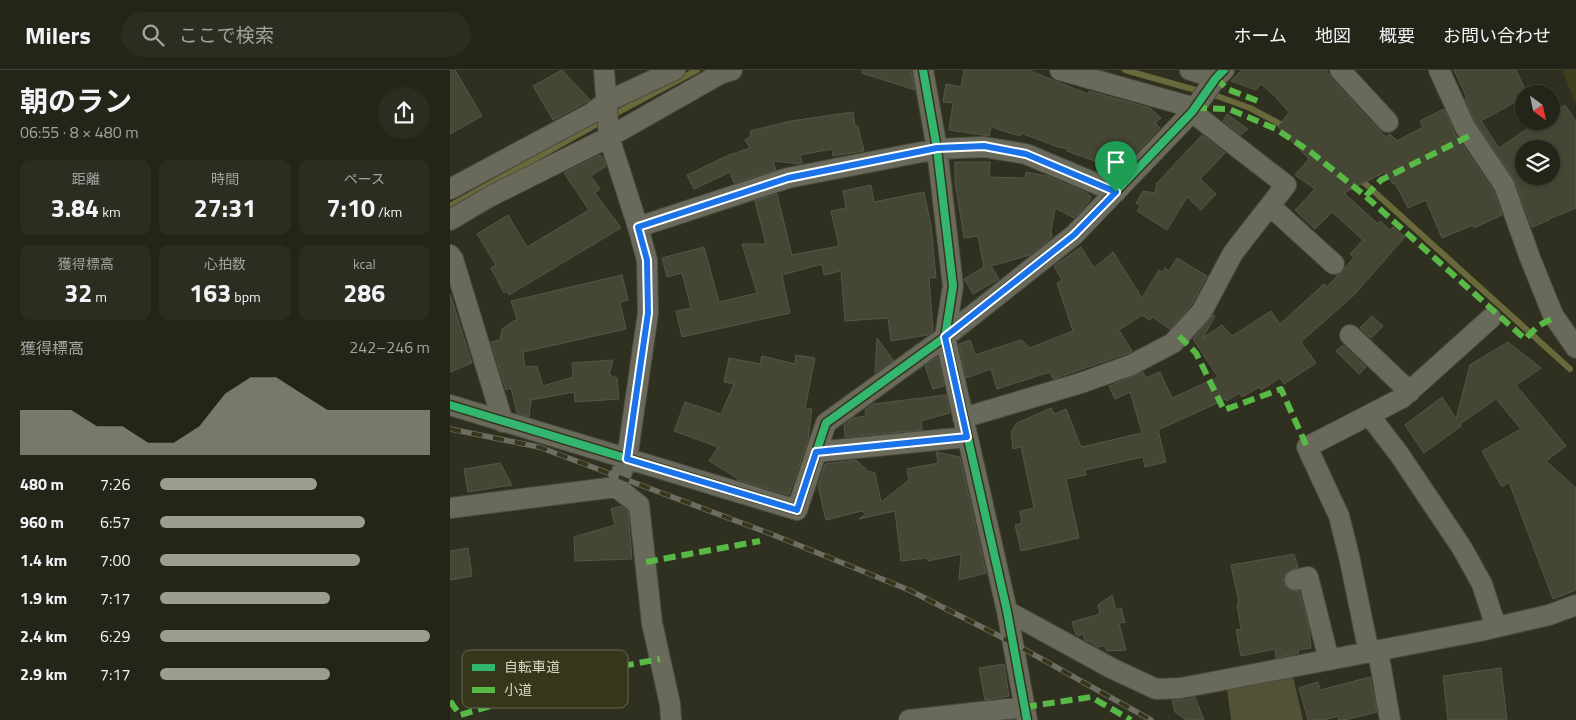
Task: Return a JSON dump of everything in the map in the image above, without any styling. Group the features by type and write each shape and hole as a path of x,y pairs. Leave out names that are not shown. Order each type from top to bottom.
{"street":[{"path":"604,70 609,138 647,260 648,313 627,459 616,487"},
{"path":"450,189 592,113 606,102 675,70"},
{"path":"450,220 489,197 609,138 720,74 732,70"},
{"path":"909,720 1026,713 1007,611 945,337 953,286 937,148 923,70"},
{"path":"816,452 965,428 1130,365 1173,343 1202,311 1233,253 1286,185 1193,110 1060,70"},
{"path":"450,406 797,510 826,423 945,337 1074,235 1193,110 1220,74 1190,70"},
{"path":"1340,70 1388,122"},
{"path":"1439,70 1465,127 1504,185 1553,315 1576,348"},
{"path":"638,227 788,178 937,148 984,146 1026,154 1116,192"},
{"path":"1270,206 1334,264"},
{"path":"450,255 453,259 502,422"},
{"path":"1390,720 1339,516 1307,447 1402,398 1491,318"},
{"path":"1350,334 1410,392"},
{"path":"1369,416 1399,454 1462,548 1482,584 1496,627"},
{"path":"450,508 616,487 639,505 652,623 670,704 671,720"},
{"path":"1295,580 1308,577 1329,660"},
{"path":"1007,611 1113,669 1156,689 1181,688 1373,652 1549,615 1576,605"}],"shaded area":[{"path":"1562,70 1576,70 1576,104"}],"green space":[{"path":"1293,677 1303,720 1231,720 1227,689"}],"building":[{"path":"450,70 455,70 482,116 450,134"},
{"path":"562,70 590,100 553,120 533,86"},
{"path":"862,70 911,70 915,90 862,73"},
{"path":"964,70 1028,70 1088,94 1089,91 1150,108 1161,118 1155,123 1160,128 1124,166 1119,160 1114,168 1067,151 1068,149 1021,133 1020,136 991,127 989,136 949,130 953,103 943,102 946,84 961,87"},
{"path":"1242,70 1326,70 1331,78 1386,137 1390,134 1397,141 1423,127 1420,121 1444,109 1455,134 1493,190 1502,215 1474,228 1473,225 1442,238 1426,200 1408,208 1395,183 1393,184 1385,172 1344,193 1378,224 1380,221 1390,230 1393,227 1405,237 1354,295 1301,342 1316,363 1284,384 1280,378 1261,390 1259,387 1242,397 1239,393 1227,401 1226,399 1158,430 1166,462 1145,467 1143,457 1085,470 1086,475 1066,479 1079,538 1021,551 1015,525 1022,523 1020,511 1034,508 1021,447 1013,449 1011,432 1017,423 1051,408 1054,414 1066,409 1081,447 1142,433 1130,392 1115,399 1109,386 1143,372 1146,378 1160,372 1172,398 1218,377 1193,339 1213,315 1215,316 1203,338 1222,325 1232,336 1271,311 1280,324 1324,284 1327,287 1342,272 1354,257 1350,254 1363,240 1332,212 1315,229 1295,210 1315,189 1295,175 1309,159 1278,127 1289,112 1276,97 1261,84 1256,90 1231,81"},
{"path":"1454,70 1516,70 1523,85 1515,85 1515,102 1481,121 1499,148 1526,130 1560,130 1560,108 1565,105 1576,121 1576,208 1532,227 1516,185 1560,185 1560,140 1515,140 1515,181 1475,121 1465,98 1467,98"},
{"path":"853,112 855,126 858,126 864,151 833,156 832,149 800,155 802,163 800,164 773,161 776,170 734,183 730,172 694,189 687,175 729,155 750,148 745,140 751,136 750,131 791,121"},
{"path":"1227,114 1248,129 1241,135 1223,121"},
{"path":"1202,135 1225,153 1200,179 1216,194 1201,210 1187,197 1167,230 1137,211 1140,206 1136,203 1143,191 1155,193 1157,183"},
{"path":"600,155 603,157 606,166 591,176 600,189 595,193 621,228 509,295 507,291 504,293 491,268 496,265 477,234 508,215 527,247 589,210 564,173"},
{"path":"955,162 990,162 989,177 1025,178 1026,172 1047,176 1087,193 1091,197 1074,218 1055,208 1051,232 1052,237 1030,255 991,266 999,279 973,294 964,279 984,267 978,236 964,238 955,181"},
{"path":"871,185 874,202 924,192 931,226 936,278 929,278 933,331 927,335 891,341 888,318 845,321 841,271 824,275 822,264 782,275 790,313 682,337 676,311 691,308 682,273 667,277 662,258 704,247 719,302 757,293 742,244 766,244 755,201 777,194 792,255 839,246 831,211 846,208 843,191"},
{"path":"1081,247 1094,268 1113,252 1142,298 1159,270 1162,272 1165,268 1169,271 1177,258 1207,276 1192,304 1170,329 1152,317 1150,320 1142,315 1119,330 1132,351 1126,354 1053,379 1050,372 997,389 991,369 966,378 959,344 970,340 975,355 1021,340 1030,348 1073,331 1057,283 1062,280 1054,266"},
{"path":"622,275 628,300 620,302 626,329 523,352 525,367 537,366 543,386 573,377 572,363 613,360 609,375 617,378 619,399 575,402 574,392 531,400 529,417 517,413 511,388 506,390 491,342 500,340 502,329 517,319 511,301"},
{"path":"450,294 472,363 450,372"},
{"path":"1372,316 1383,326 1371,338 1360,328"},
{"path":"877,338 893,360 875,373"},
{"path":"1508,342 1541,368 1516,385 1566,446 1546,461 1576,488 1576,590 1553,599 1509,482 1502,487 1482,451 1521,429 1496,399 1460,424 1461,426 1424,453 1405,425 1442,397 1456,419 1470,365"},
{"path":"1343,345 1366,367 1359,374 1336,351"},
{"path":"796,355 815,358 805,408 812,409 808,440 789,495 738,480 709,461 718,447 674,431 685,402 721,414 734,384 724,382 729,358 760,364 762,356 795,364"},
{"path":"937,357 944,386 933,389 925,366"},
{"path":"946,395 950,413 921,421 922,430 845,437 844,425 853,418 866,416 865,410 873,404"},
{"path":"936,452 960,457 986,573 959,580 961,554 928,561 927,558 901,561 895,511 859,519 866,514 862,511 826,520 818,486 825,464 856,460 868,471 875,473 881,502 909,480 907,469 938,463"},
{"path":"500,463 512,485 468,492 464,469"},
{"path":"621,506 628,511 632,559 575,561 574,537 615,525 611,509"},
{"path":"468,548 472,576 450,580 450,551"},
{"path":"1294,554 1298,567 1287,572 1283,582 1286,588 1291,591 1299,591 1309,628 1311,648 1298,650 1299,653 1276,658 1275,649 1241,656 1236,630 1241,629 1237,604 1239,603 1231,565"},
{"path":"1112,595 1116,610 1121,608 1125,622 1119,623 1126,650 1107,651 1104,646 1097,647 1085,640 1083,634 1076,635 1072,622 1100,614 1098,605"},
{"path":"1004,664 1009,696 985,700 979,668"},
{"path":"1501,668 1507,720 1448,720 1443,676"},
{"path":"1370,677 1377,712 1345,720 1339,720 1338,716 1324,720 1308,720 1299,688 1318,682 1320,690"},
{"path":"1195,697 1204,720 1186,720 1175,712 1172,700 1186,700"}],"waterway":[{"path":"450,206 697,70"},
{"path":"1125,70 1217,96 1250,108 1288,128"},
{"path":"1359,178 1570,369"}],"railway":[{"path":"450,429 539,447 771,534 909,590 1013,643 1151,720"}],"marked path":[{"path":"1216,78 1227,89 1258,101"},
{"path":"1195,108 1229,109 1276,129 1312,153 1363,194 1525,339 1538,326 1555,317"},
{"path":"1366,196 1381,180 1471,135"},
{"path":"1179,336 1196,353 1224,410 1281,389 1307,447"},
{"path":"646,562 760,541"},
{"path":"628,665 660,659"},
{"path":"1025,707 1091,697 1131,720"},
{"path":"450,701 460,715 484,708"}],"cycle path":[{"path":"923,70 937,149 953,286 945,337 1007,611 1027,720"},
{"path":"450,405 797,510 826,423 945,337 1074,235 1192,112 1216,78 1224,70"}],"route":[{"path":"984,146 1026,154 1116,192 1074,235 945,337 967,437 816,452 797,510 627,459 648,313 647,260 638,227 788,178 937,148 984,146"}]}
